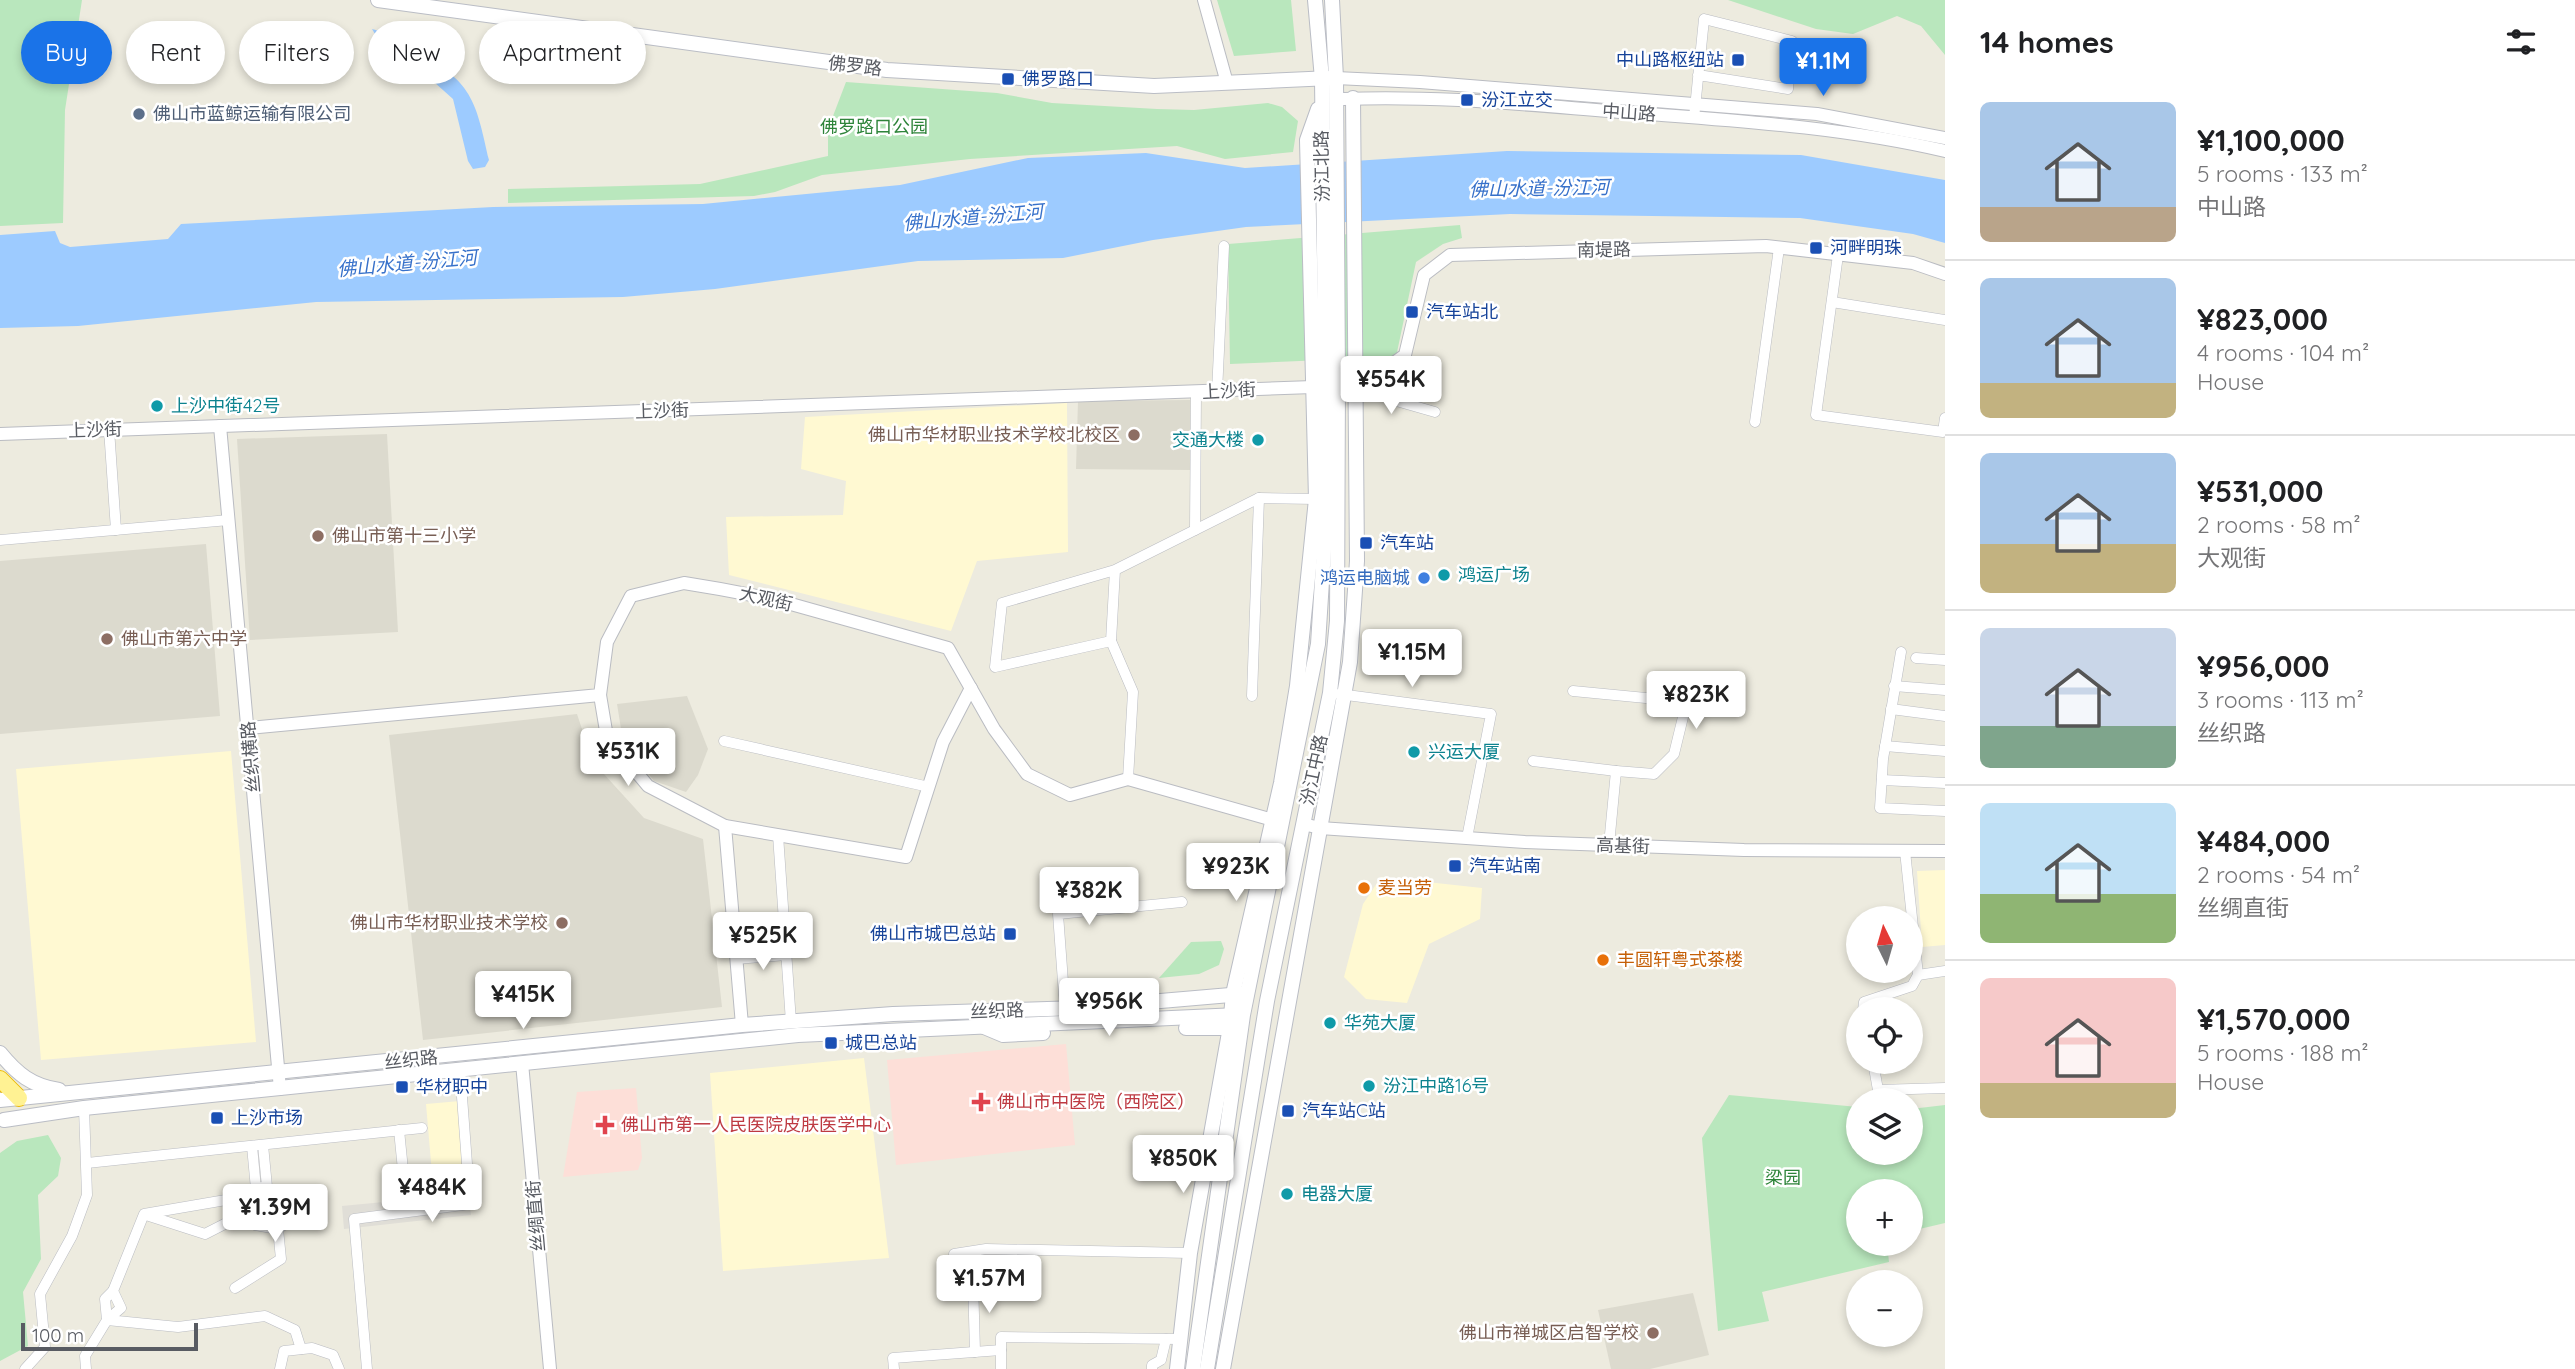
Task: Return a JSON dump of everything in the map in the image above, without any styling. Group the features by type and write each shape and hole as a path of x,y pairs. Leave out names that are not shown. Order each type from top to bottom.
{"highway":[{"path":"0,1079 19,1098"}],"main road":[{"name":"佛罗路","path":"378,0 887,70 1154,86 1329,78"},
{"name":"汾江北路","path":"1315,0 1329,78"},
{"name":"汾江北路","path":"1325,333 1332,0"},
{"path":"1223,1369 1346,695 1357,561 1353,98"},
{"path":"1177,1369 1174,1339 1237,1022 1233,994 1273,820 1297,687 1316,499 1319,387 1325,333 1307,140 1328,100"},
{"name":"汾江中路","path":"1208,1369 1267,1001 1330,693 1337,621 1338,381 1325,333"},
{"name":"汾江中路","path":"1193,1369 1237,1022 1248,994 1318,644 1326,502 1319,387"},
{"name":"丝织路","path":"0,1100 279,1074 742,1025 893,1014 1065,1009 1233,994 1248,994 1267,1001"},
{"path":"1237,1022 1267,1001"},
{"name":"丝织路","path":"84,1108 798,1035 980,1026 1003,1035 1237,1022"},
{"path":"0,1052 15,1072 35,1085 78,1093"},
{"path":"0,1052 19,1098 14,1112 2,1122"},
{"path":"19,1098 84,1108"},
{"path":"2,1122 84,1108"}],"street":[{"path":"1204,0 1227,83"},
{"path":"1694,118 1696,104 1698,75 1704,19 1792,41 1788,89 1698,75"},
{"name":"中山路","path":"1329,78 1817,114 1945,138"},
{"path":"1352,78 1353,98"},
{"name":"中山路","path":"1328,100 1467,100 1796,124 1897,139 1945,151"},
{"path":"1217,392 1224,246"},
{"path":"1755,422 1779,248"},
{"name":"南堤路","path":"1338,381 1356,382 1375,376 1405,355 1423,275 1450,255 1779,248 1913,263 1945,274"},
{"path":"1838,255 1816,415 1943,432 1945,418"},
{"path":"1832,302 1945,320"},
{"path":"1375,376 1393,400 1435,412"},
{"name":"上沙街","path":"0,434 1319,387"},
{"path":"1195,530 1196,393"},
{"name":"丝织横路","path":"220,426 280,1089"},
{"path":"109,429 116,530"},
{"path":"1111,641 995,667 1002,603 1115,570 1259,498 1316,499"},
{"path":"1252,696 1259,498"},
{"path":"0,540 229,520"},
{"path":"1115,570 1111,641 1133,692 1128,779 1273,820"},
{"name":"大观街","path":"929,787 906,857 725,826 648,786 607,737 600,695 607,642 631,596 684,583 773,599 948,648 994,729 1027,774 1070,795 1128,779"},
{"path":"1901,652 1885,746 1880,808 1945,811"},
{"path":"1916,658 1945,660"},
{"path":"1894,686 1945,690"},
{"path":"724,741 929,787 943,742 971,688"},
{"path":"1533,761 1654,774 1674,754 1685,713 1676,701 1573,691"},
{"path":"1330,693 1491,714 1467,838"},
{"path":"248,728 600,695"},
{"path":"1891,709 1945,716"},
{"path":"1885,746 1945,751"},
{"path":"1609,845 1616,771"},
{"path":"1882,780 1945,783"},
{"name":"高基街","path":"1303,824 1320,828 1609,845 1744,850 1945,851"},
{"path":"725,826 742,1025"},
{"path":"778,835 791,1022"},
{"path":"1905,851 1911,906"},
{"path":"1065,1009 1058,914 1182,902"},
{"path":"737,959 786,955"},
{"path":"1923,974 1945,971"},
{"path":"1879,997 1913,984"},
{"name":"丝绸直街","path":"522,1063 550,1369"},
{"path":"367,1369 354,1219 470,1204 460,1070"},
{"path":"1875,1074 1878,1090 1945,1088"},
{"path":"25,1369 45,1347 40,1294 63,1255 87,1195 84,1108"},
{"path":"87,1163 422,1128"},
{"path":"399,1130 404,1180"},
{"path":"144,1214 205,1234 256,1212 270,1214 278,1202 275,1193 267,1187 263,1145"},
{"path":"252,1146 255,1225 278,1229 317,1200"},
{"path":"144,1214 267,1187"},
{"path":"107,1320 105,1299 113,1291 144,1214"},
{"path":"234,1288 281,1259 278,1229"},
{"path":"954,1254 986,1248 1190,1253"},
{"path":"972,1280 975,1352"},
{"path":"86,1369 85,1356 107,1320 121,1308 113,1291"},
{"path":"107,1320 178,1327 265,1316 295,1330 301,1349"},
{"path":"1001,1369 1001,1337 1174,1339"},
{"path":"1152,1369 1152,1365 1161,1360 1174,1339"},
{"path":"280,1369 284,1351 312,1348 333,1355 339,1369"},
{"path":"894,1369 893,1358 1001,1349"}],"shaded area":[{"name":"佛山市华材职业技术学校北校区","path":"1190,400 1190,470 1076,469 1078,401"},
{"path":"1067,403 1068,552 977,561 951,631 729,575 726,517 843,515 846,481 801,469 805,417"},
{"name":"佛山市第十三小学","path":"387,434 398,632 250,640 237,439"},
{"name":"佛山市第六中学","path":"206,544 220,716 0,734 0,561"},
{"path":"687,696 708,749 698,775 686,792 654,781 623,741 617,704"},
{"name":"佛山市华材职业技术学校","path":"577,714 593,762 644,818 703,839 722,1007 423,1040 389,735"},
{"path":"231,751 256,1042 41,1060 16,769"},
{"path":"1945,870 1945,945 1923,947 1923,906 1919,906 1917,871"},
{"path":"1381,877 1482,888 1480,919 1429,944 1407,1003 1366,999 1344,977 1363,904"},
{"name":"佛山市中医院（西院区）","path":"1066,1044 1075,1145 896,1165 887,1060"},
{"path":"864,1058 889,1258 723,1271 710,1073"},
{"name":"佛山市第一人民医院皮肤医学中心","path":"636,1088 642,1158 638,1170 563,1177 577,1092"},
{"path":"460,1101 468,1194 434,1197 426,1104"},
{"path":"468,1194 471,1215 344,1229 342,1206"},
{"name":"佛山市禅城区启智学校","path":"1693,1293 1709,1355 1650,1369 1611,1369 1598,1310"}],"green space":[{"path":"0,0 82,0 79,21 21,21 21,84 69,84 65,110 63,223 0,226"},
{"path":"1217,0 1291,0 1296,51 1234,56"},
{"path":"1728,0 1945,0 1945,55 1921,26 1897,16 1853,34 1816,29"},
{"name":"佛罗路口公园","path":"846,82 997,93 1052,103 1157,109 1194,110 1268,103 1282,107 1298,121 1293,152 1225,159 1177,146 970,159 822,175 775,192 754,196 508,203 508,189 700,184 828,156 828,129"},
{"path":"1460,225 1462,238 1443,244 1416,262 1396,357 1230,364 1228,244"},
{"path":"1221,941 1224,949 1219,965 1199,974 1159,978 1191,942"},
{"name":"梁园","path":"1729,1095 1846,1106 1846,1165 1923,1165 1923,1108 1945,1105 1945,1223 1923,1228 1923,1179 1846,1179 1846,1256 1888,1256 1889,1262 1762,1292 1769,1321 1718,1331 1702,1138"},
{"path":"48,1135 61,1158 58,1176 38,1195 41,1259 23,1292 28,1346 0,1361 0,1153 17,1141"}],"water":[{"path":"436,84 463,86 481,125 489,160 485,167 473,169 468,161 453,99"},
{"name":"佛山水道-汾江河","path":"1507,151 1801,155 1945,180 1945,243 1913,234 1800,218 1510,214 1246,227 1153,240 1063,258 918,261 715,289 623,297 316,302 78,326 0,328 0,235 55,231 60,243 70,247 168,239 181,224 493,207 703,204 900,185 1028,158 1146,153 1245,168"}],"place":[{"name":"中山路枢纽站","path":"1738,60"},
{"name":"佛罗路口","path":"1008,79"},
{"name":"汾江立交","path":"1467,100"},
{"name":"佛山市蓝鲸运输有限公司","path":"139,114"},
{"name":"河畔明珠","path":"1816,248"},
{"name":"汽车站北","path":"1412,312"},
{"name":"上沙中街42号","path":"157,406"},
{"name":"佛山市华材职业技术学校北校区","path":"1134,435"},
{"name":"交通大楼","path":"1258,440"},
{"name":"佛山市第十三小学","path":"318,536"},
{"name":"汽车站","path":"1366,543"},
{"name":"鸿运广场","path":"1444,575"},
{"name":"鸿运电脑城","path":"1424,578"},
{"name":"佛山市第六中学","path":"107,639"},
{"name":"兴运大厦","path":"1414,752"},
{"name":"汽车站南","path":"1455,866"},
{"name":"麦当劳","path":"1364,888"},
{"name":"佛山市华材职业技术学校","path":"562,923"},
{"name":"佛山市城巴总站","path":"1010,934"},
{"name":"丰圆轩粤式茶楼","path":"1603,960"},
{"name":"华苑大厦","path":"1330,1023"},
{"name":"城巴总站","path":"831,1043"},
{"name":"汾江中路16号","path":"1369,1086"},
{"name":"华材职中","path":"402,1087"},
{"name":"佛山市中医院（西院区）","path":"981,1102"},
{"name":"汽车站C站","path":"1288,1111"},
{"name":"上沙市场","path":"217,1118"},
{"name":"佛山市第一人民医院皮肤医学中心","path":"605,1125"},
{"name":"电器大厦","path":"1287,1194"},
{"name":"佛山市禅城区启智学校","path":"1653,1333"}]}
